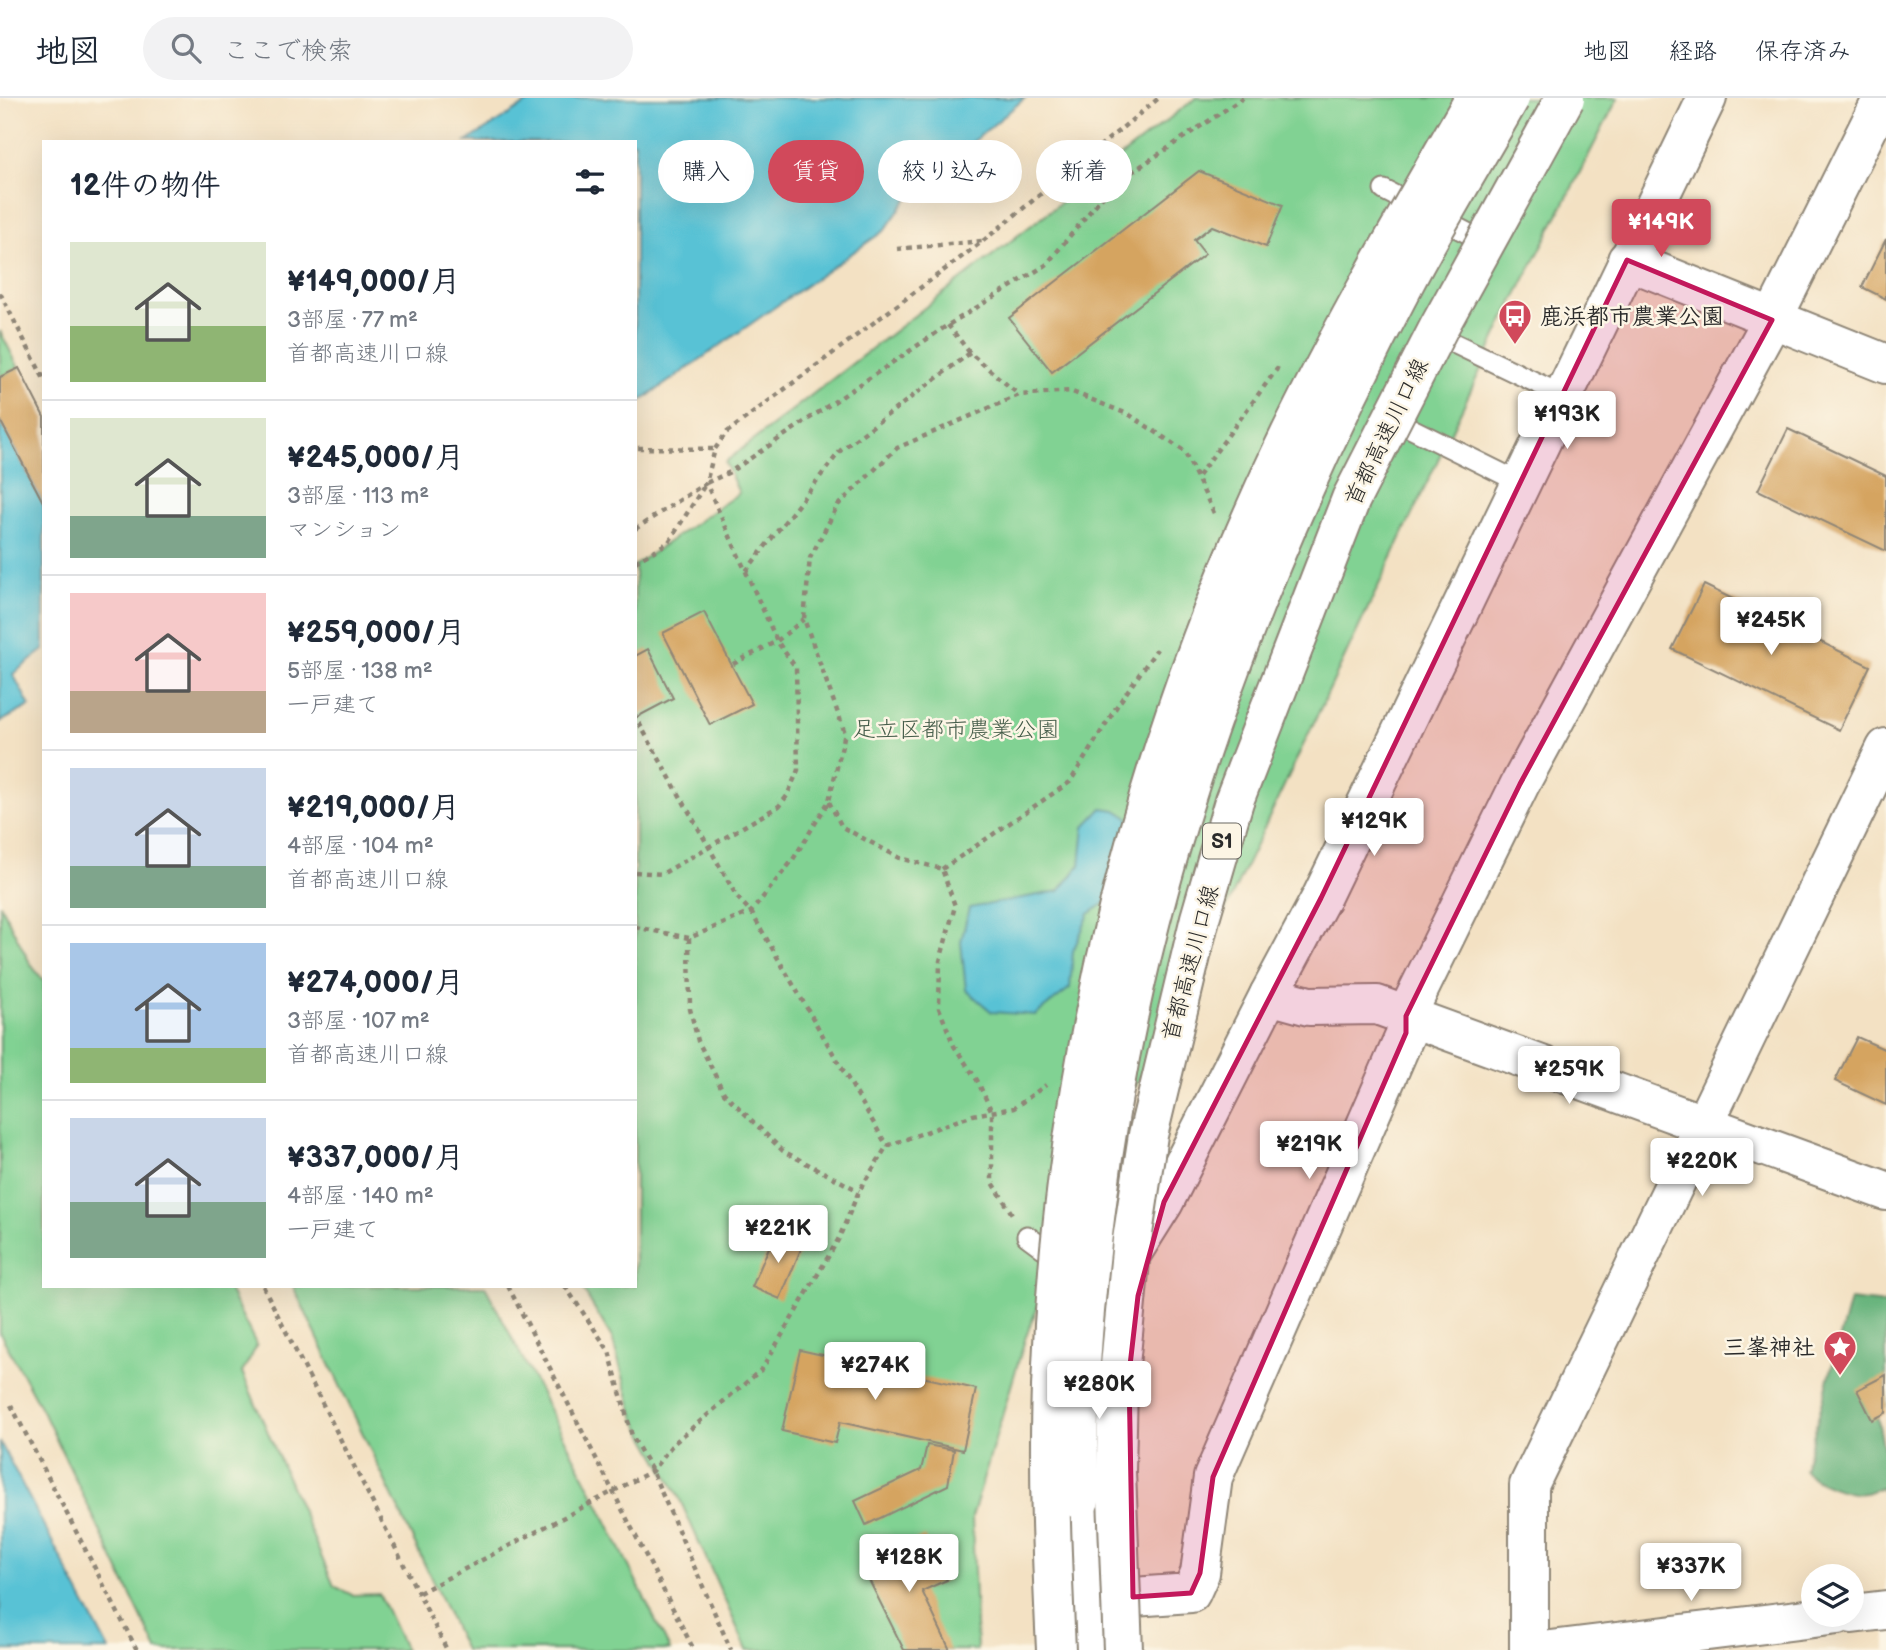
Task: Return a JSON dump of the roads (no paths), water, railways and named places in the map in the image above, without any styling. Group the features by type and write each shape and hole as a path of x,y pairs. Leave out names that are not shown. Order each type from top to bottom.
{"main road":[{"path":"1056,1650 1050,1483 1056,1302 1065,1205 1089,1045 1115,915 1156,778 1198,653 1270,478 1356,303 1475,98"},
{"path":"1086,1650 1078,1471 1081,1368 1088,1272 1118,1052 1166,853 1201,746 1261,586 1314,466 1407,278 1510,98"},
{"name":"首都高速川口線","path":"1124,1650 1116,1471 1118,1386 1131,1253 1148,1135 1200,918 1234,801 1352,499 1439,327 1565,98"},
{"path":"1039,1650 1065,1427 1108,1292 1164,1202 1321,898 1519,482 1707,98"},
{"path":"1133,1597 1191,1593 1200,1573 1213,1477 1406,1033 1406,1016 1520,784 1772,320 1883,98"},
{"path":"1628,260 1886,365"},
{"path":"1529,1650 1530,1485 1886,748"},
{"path":"1269,995 1308,1006 1377,1005 1886,1191"},
{"path":"1136,1650 1129,1374 1138,1296 1164,1202"},
{"path":"1864,1613 1886,1610"},
{"path":"1551,1650 1754,1637 1801,1625"}],"lane":[{"path":"1384,190 1475,237 1480,245 1479,262 1396,421 1519,482"},
{"path":"1439,336 1562,395"},
{"path":"1027,1236 1108,1292"}],"water":[{"path":"535,98 1025,98 975,140 878,140 878,203 904,203 885,230 637,404 637,140 469,140"},
{"path":"0,420 42,500 42,652 13,674 30,706 0,722"},
{"path":"1102,808 1116,810 1135,822 1137,882 1089,914 1073,951 1070,988 1035,1015 992,1012 966,990 961,942 969,908 1059,891 1080,865 1084,827"},
{"path":"0,1442 109,1650 0,1650"}],"place":[{"name":"鹿浜都市農業公園","path":"1515,346"},
{"name":"三峯神社","path":"1840,1377"}],"park label":[{"name":"足立区都市農業公園","path":"956,729"}]}
